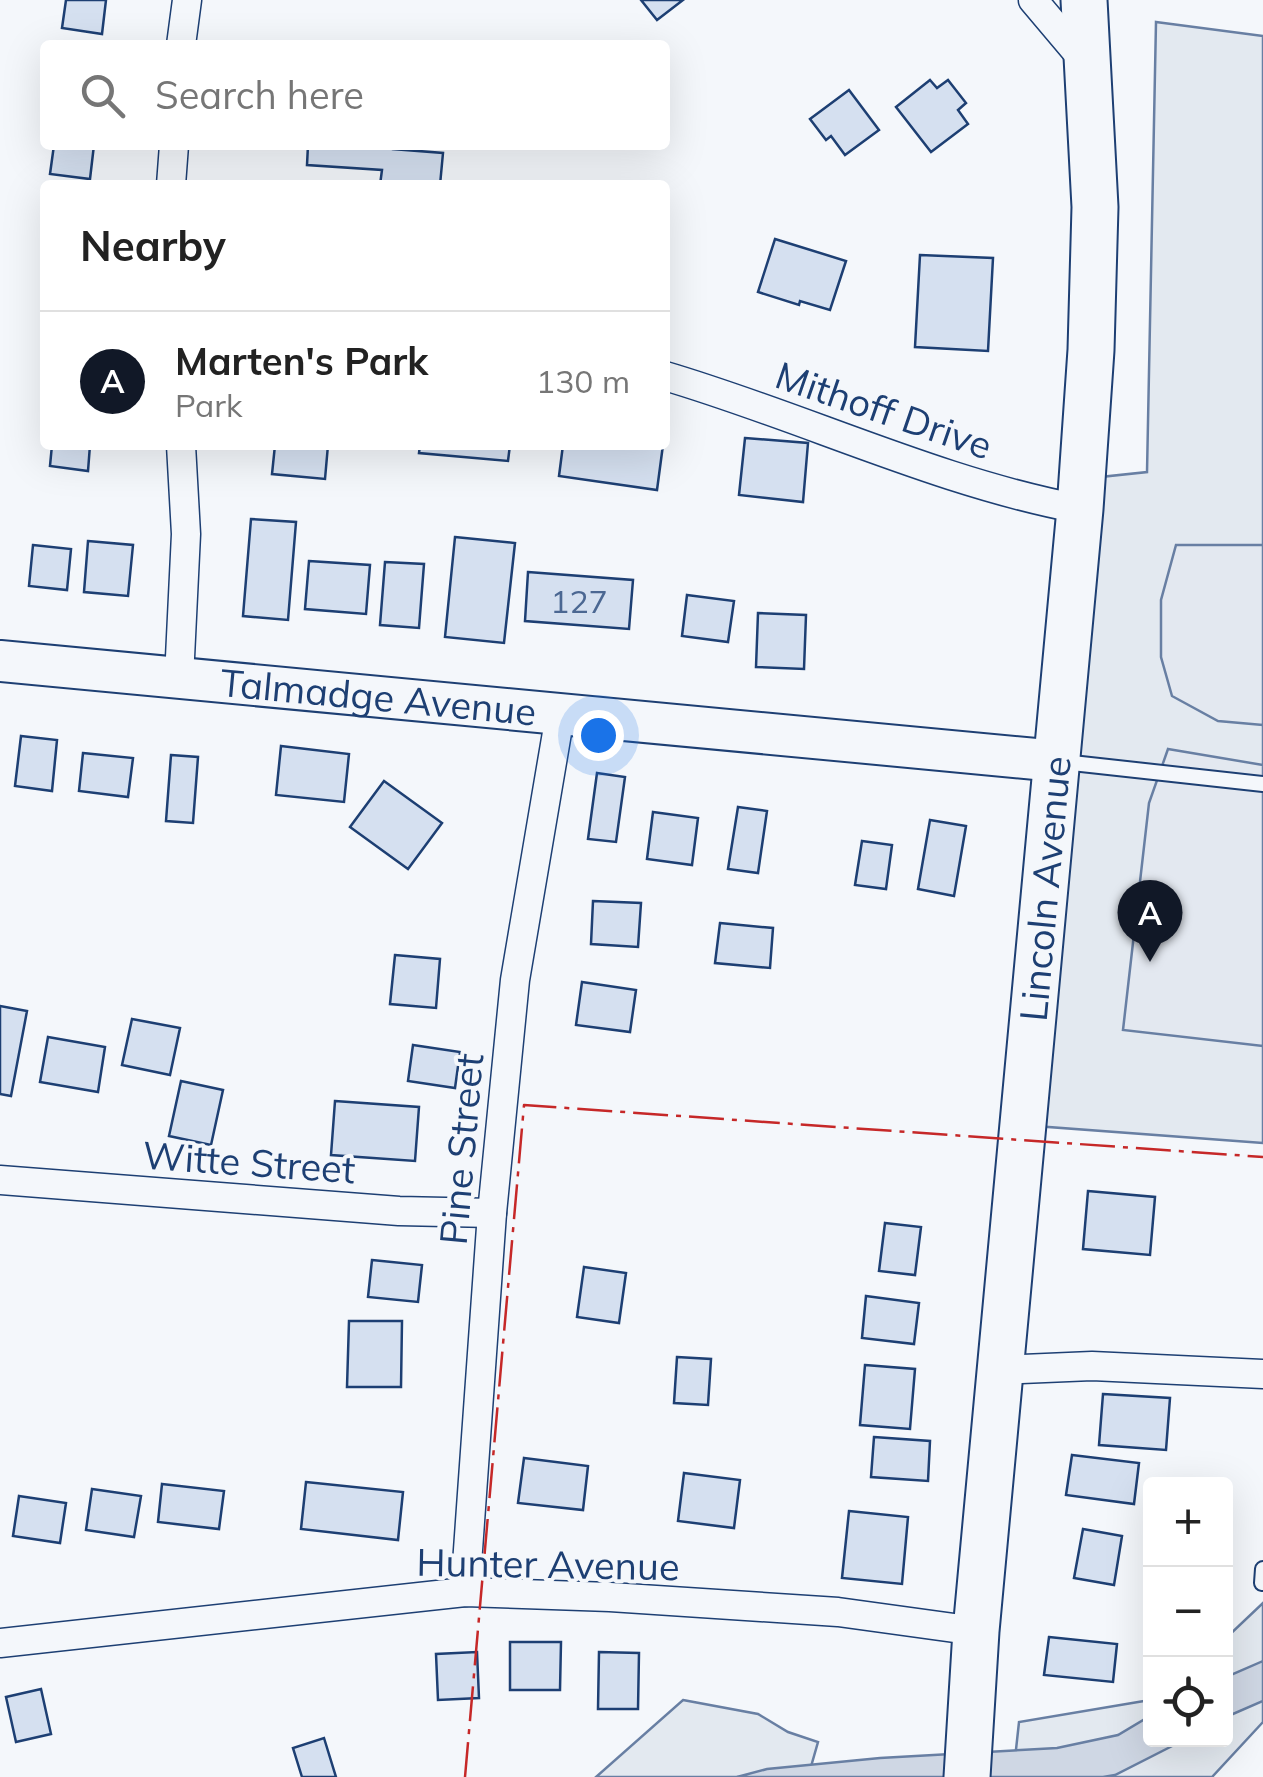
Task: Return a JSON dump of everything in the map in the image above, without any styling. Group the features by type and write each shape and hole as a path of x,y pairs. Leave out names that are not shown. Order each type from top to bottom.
{"main road":[{"name":"Lincoln Avenue","path":"967,1777 976,1630 1080,509 1091,350 1095,207 1084,0"}],"street":[{"path":"183,40 188,0"},
{"path":"1032,0 1088,65"},
{"path":"171,180 174,150"},
{"name":"Mithoff Drive","path":"670,377 727,394 949,474 1080,509"},
{"path":"179,678 186,534 180,450"},
{"name":"Talmadge Avenue","path":"0,662 1057,761"},
{"name":"Pine Street","path":"465,1592 492,1213 515,980 560,715"},
{"name":"Witte Street","path":"0,1180 399,1211 492,1213"},
{"path":"1000,1370 1092,1366 1263,1374"},
{"name":"Hunter Avenue","path":"0,1643 465,1592 838,1612 976,1630"}],"lane":[{"path":"1057,761 1263,784"},
{"path":"1262,1583 1263,1568"}],"shaded area":[{"path":"1156,22 1263,36 1263,1143 1022,1125 1082,479 1147,472"},
{"path":"1176,545 1263,545 1263,725 1218,721 1172,696 1161,657 1161,600"},
{"path":"1168,749 1263,765 1263,1046 1123,1030 1149,803"},
{"path":"1263,1603 1263,1722 1212,1777 1013,1777 1019,1722 1143,1701 1143,1747 1233,1747 1233,1631"},
{"path":"1263,1661 1263,1701 1233,1714 1233,1674"},
{"path":"683,1700 758,1714 788,1732 818,1742 808,1777 596,1777"},
{"path":"1143,1720 1143,1747 1170,1747 1115,1775 1103,1777 737,1777 767,1769 880,1758 1057,1748 1118,1735"}],"building":[{"path":"66,0 106,0 102,34 62,28"},
{"path":"641,0 683,0 657,20"},
{"path":"930,80 937,88 948,80 966,103 958,110 968,124 931,152 896,107"},
{"path":"849,90 879,130 845,155 831,136 826,140 810,119"},
{"path":"53,150 93,150 90,179 50,174"},
{"path":"308,150 443,153 440,180 381,180 382,170 307,165"},
{"path":"775,239 846,261 830,310 758,292"},
{"path":"920,255 993,258 988,351 915,347"},
{"path":"745,438 808,443 803,502 739,495"},
{"path":"52,450 90,450 88,471 50,466"},
{"path":"274,450 328,450 325,479 272,474"},
{"path":"419,450 509,450 508,461 419,453"},
{"path":"562,450 662,450 657,490 559,476"},
{"path":"251,519 296,522 288,620 243,616"},
{"path":"455,537 515,543 504,643 445,637"},
{"path":"88,541 133,545 128,596 84,592"},
{"path":"33,545 71,549 67,590 29,586"},
{"path":"309,561 370,565 366,614 305,609"},
{"path":"385,562 424,564 419,628 380,625"},
{"path":"528,572 633,580 629,629 525,621"},
{"path":"687,595 734,601 728,642 682,636"},
{"path":"758,613 806,615 804,669 756,667"},
{"path":"21,736 57,740 52,791 15,786"},
{"path":"281,746 349,754 344,802 276,795"},
{"path":"83,753 133,758 128,797 79,791"},
{"path":"171,755 198,757 193,823 166,821"},
{"path":"597,773 625,777 616,842 588,839"},
{"path":"384,781 442,823 408,869 350,827"},
{"path":"738,807 767,811 758,873 728,869"},
{"path":"653,812 698,818 692,865 647,859"},
{"path":"930,820 966,826 954,896 918,889"},
{"path":"862,841 892,845 886,889 855,885"},
{"path":"593,901 641,903 638,947 591,944"},
{"path":"720,923 773,928 770,968 715,963"},
{"path":"395,955 440,959 436,1008 390,1004"},
{"path":"582,982 636,990 630,1032 576,1025"},
{"path":"0,1006 27,1011 11,1096 0,1094"},
{"path":"132,1019 180,1028 170,1075 122,1065"},
{"path":"48,1037 105,1047 98,1092 40,1082"},
{"path":"413,1045 460,1052 455,1088 408,1081"},
{"path":"181,1081 223,1090 211,1145 169,1136"},
{"path":"335,1101 419,1107 415,1161 331,1155"},
{"path":"1088,1191 1155,1197 1150,1255 1083,1249"},
{"path":"885,1223 921,1227 915,1275 879,1271"},
{"path":"372,1260 422,1265 418,1302 368,1297"},
{"path":"584,1267 626,1273 619,1323 577,1317"},
{"path":"866,1296 919,1303 914,1344 862,1338"},
{"path":"349,1321 402,1321 401,1387 347,1387"},
{"path":"677,1357 711,1359 708,1405 674,1403"},
{"path":"865,1365 915,1369 910,1429 860,1425"},
{"path":"1103,1394 1170,1398 1166,1450 1099,1445"},
{"path":"874,1437 930,1441 928,1481 871,1477"},
{"path":"1072,1455 1139,1463 1134,1504 1066,1495"},
{"path":"524,1458 588,1466 583,1510 518,1503"},
{"path":"684,1473 740,1480 734,1528 678,1521"},
{"path":"306,1482 403,1492 398,1540 301,1529"},
{"path":"162,1484 224,1491 219,1529 158,1522"},
{"path":"92,1489 141,1496 134,1537 86,1530"},
{"path":"19,1496 66,1503 60,1543 13,1536"},
{"path":"849,1511 908,1517 902,1584 842,1578"},
{"path":"1083,1529 1122,1536 1114,1585 1074,1578"},
{"path":"1049,1637 1117,1644 1113,1682 1044,1675"},
{"path":"510,1642 561,1642 560,1690 510,1690"},
{"path":"477,1652 479,1698 438,1700 436,1654"},
{"path":"599,1652 639,1653 638,1709 598,1709"},
{"path":"41,1689 51,1734 16,1742 6,1697"},
{"path":"324,1738 336,1777 302,1777 293,1748"}],"power":[{"path":"465,1777 524,1105 1263,1157"}],"place":[{"name":"Marten's Park","path":"1150,962"}]}
